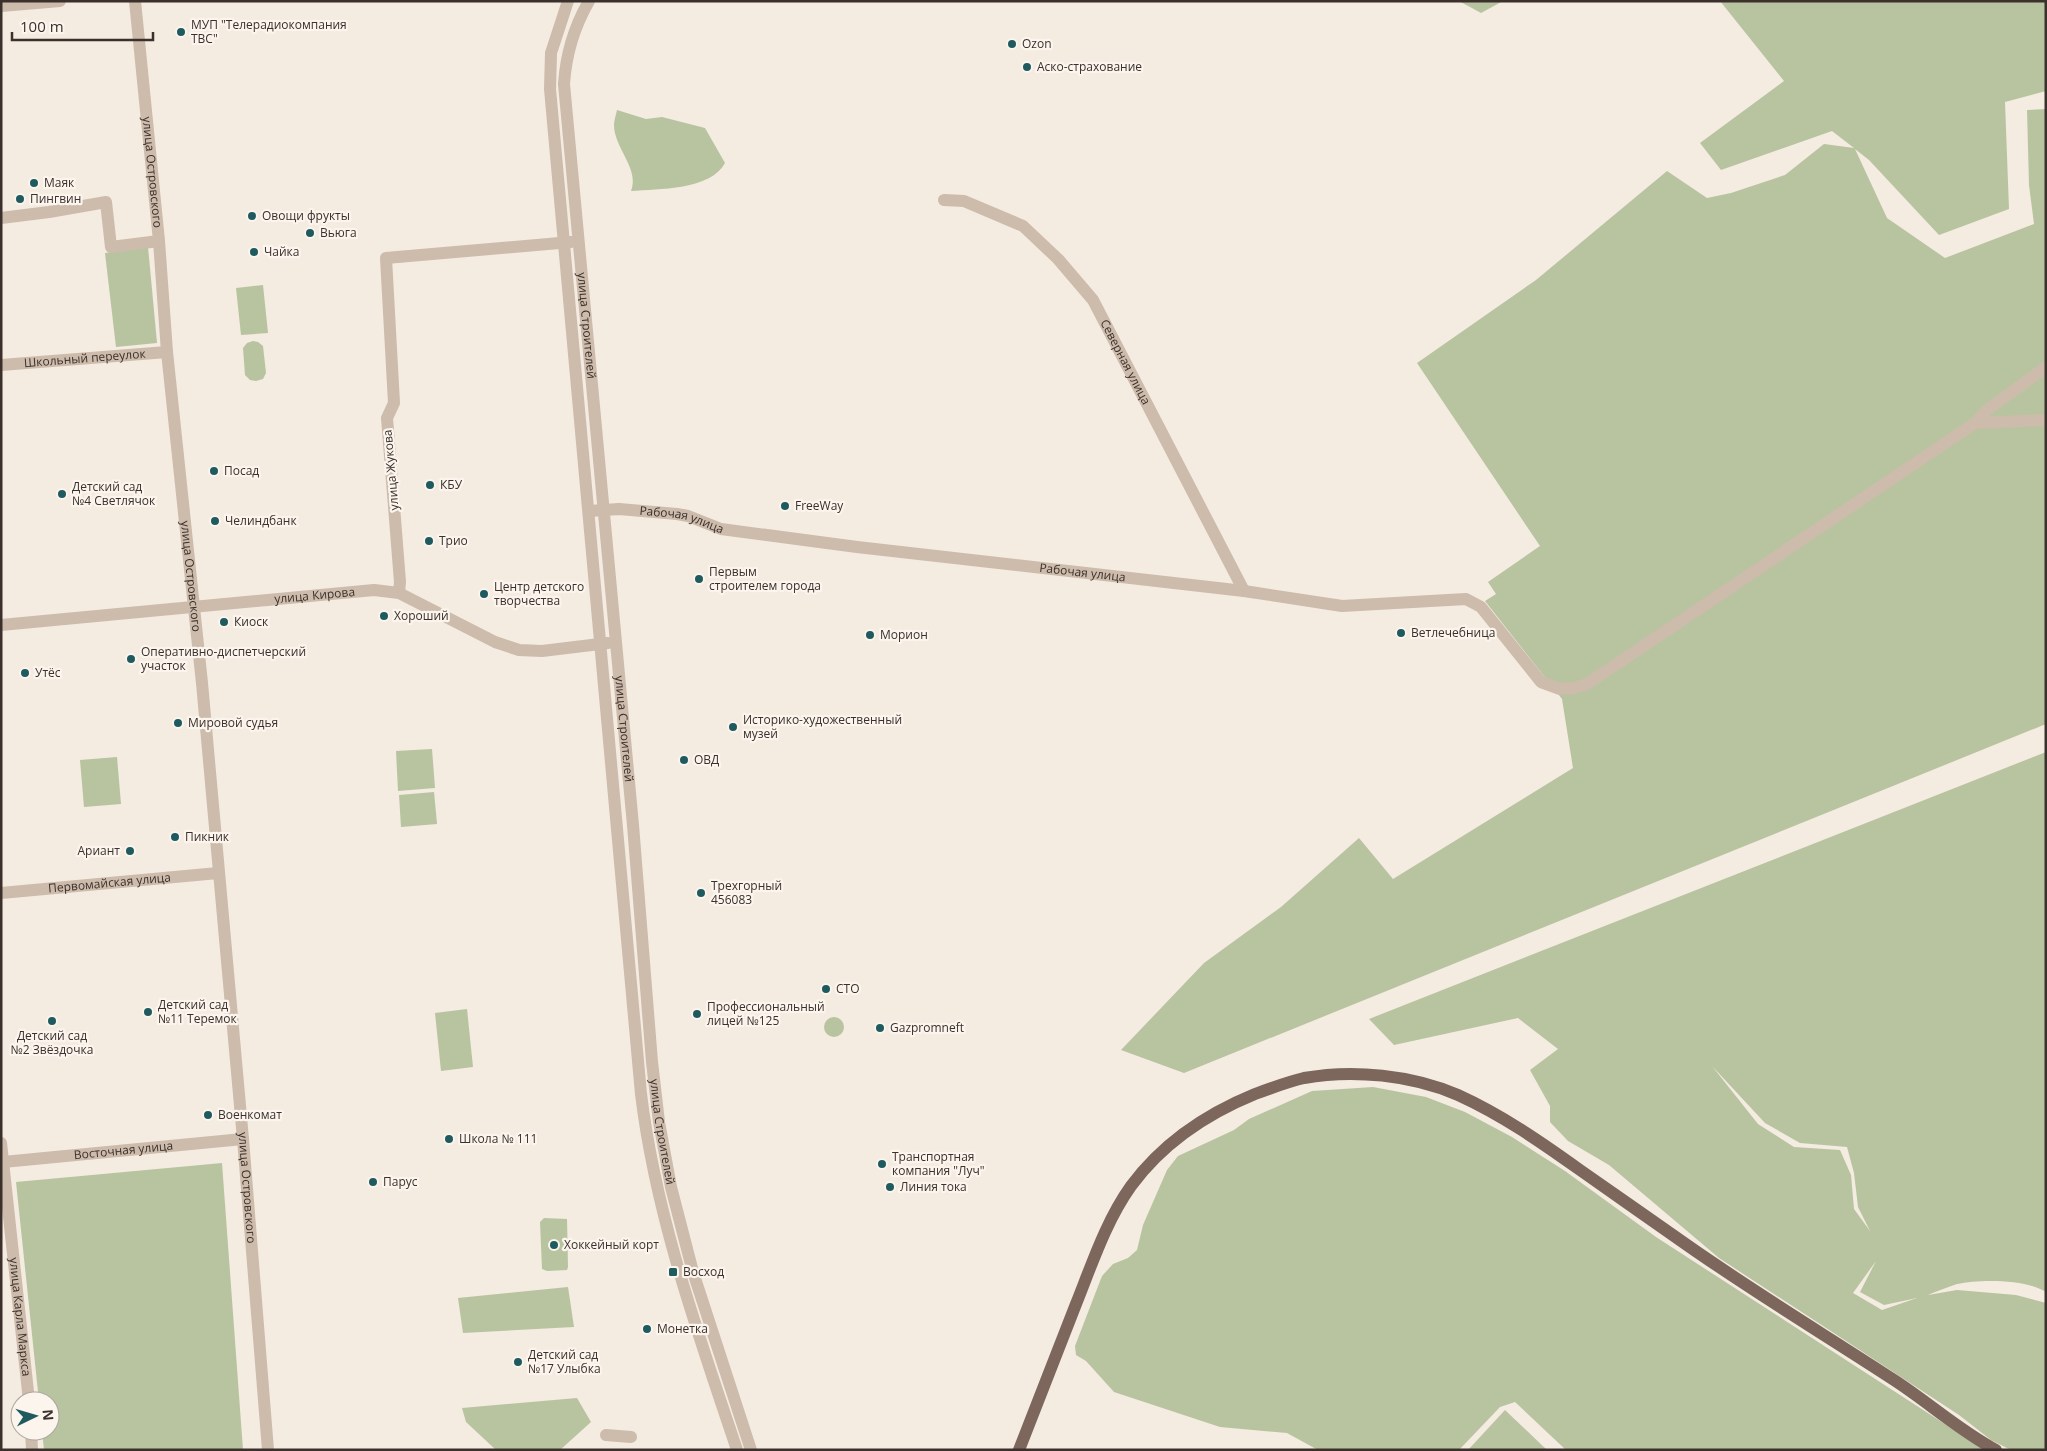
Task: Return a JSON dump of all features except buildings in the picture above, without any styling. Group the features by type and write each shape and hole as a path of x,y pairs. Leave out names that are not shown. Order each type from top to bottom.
{"main road":[{"path":"1019,1450 1104,1235 1123,1199 1142,1172 1180,1136 1235,1103 1304,1078 1357,1075 1399,1078 1420,1083 1456,1094 1494,1113 1539,1141 1723,1270 1926,1401 1973,1436 1996,1450"}],"street":[{"path":"1,6 60,1"},
{"name":"улица Островского","path":"135,1 159,241 167,352 202,683 243,1139 268,1450"},
{"name":"улица Строителей","path":"568,1 551,53 552,119 645,1126 657,1189 680,1276 737,1450"},
{"name":"улица Строителей","path":"589,1 578,20 565,61 564,84 616,642 652,1062 664,1157 693,1272 751,1450"},
{"name":"Северная улица","path":"944,200 964,201 1023,226 1058,259 1093,300 1244,590"},
{"path":"1,218 106,202 111,247 159,241"},
{"path":"564,243 578,241"},
{"name":"улица Жукова","path":"399,593 400,582 387,418 394,403 386,258 564,243"},
{"name":"Школьный переулок","path":"1,365 167,352"},
{"path":"1975,423 1986,410 2046,366"},
{"path":"1975,423 2046,420"},
{"name":"Рабочая улица","path":"589,511 618,509 677,514 688,516 721,530 1244,590 1342,606 1466,599 1480,607 1541,682 1560,689 1574,688 1587,684 1975,423"},
{"name":"улица Кирова","path":"1,625 374,590 399,593 495,642 519,650 542,650 616,642"},
{"name":"Первомайская улица","path":"1,893 218,874"},
{"name":"Восточная улица","path":"3,1162 243,1139"},
{"name":"улица Карла Маркса","path":"1,1143 28,1391"},
{"path":"606,1435 630,1437"}],"green space":[{"path":"1459,1 1503,1 1481,13"},
{"path":"1720,1 2046,1 2046,91 2005,102 2009,209 1939,235 1869,160 1855,149 1887,218 1945,258 2034,224 2029,185 2027,110 2046,109 2046,724 1184,1073 1121,1050 1204,963 1281,907 1359,838 1393,879 1573,768 1562,699 1485,601 1496,594 1488,582 1540,546 1417,363 1536,280 1667,171 1707,198 1731,193 1785,175 1824,144 1854,148 1832,131 1721,170 1700,143 1784,81"},
{"path":"617,110 646,119 662,117 705,128 725,163 718,172 696,183 669,188 631,191 633,183 630,167 615,134 614,123"},
{"path":"148,247 157,343 116,347 105,253"},
{"path":"263,285 268,333 241,335 236,288"},
{"path":"253,341 263,346 266,373 263,379 256,381 250,380 245,375 243,348 247,343"},
{"path":"432,749 435,788 398,791 396,751"},
{"path":"2046,752 2046,1292 2015,1282 1978,1281 1957,1284 1928,1295 1957,1290 2016,1295 2046,1303 2046,1450 2011,1450 1991,1440 1959,1415 1719,1258 1609,1165 1568,1141 1550,1122 1550,1106 1530,1070 1558,1049 1518,1018 1394,1045 1369,1019","holes":["1712,1066 1765,1123 1800,1143 1847,1147 1854,1173 1858,1207 1870,1231 1854,1209 1851,1175 1840,1150 1794,1147 1758,1124","1876,1261 1860,1292 1884,1305 1917,1298 1882,1310 1853,1293"]},
{"path":"117,757 121,804 84,807 80,760"},
{"path":"434,792 437,824 401,827 399,795"},
{"path":"467,1009 473,1067 441,1071 435,1013"},
{"path":"834,1017 841,1020 844,1027 841,1034 834,1037 827,1034 824,1027 827,1020"},
{"path":"1373,1087 1426,1097 1465,1112 1512,1137 1565,1171 1656,1237 1985,1450 1566,1450 1515,1402 1500,1407 1459,1450 1318,1450 1287,1433 1220,1427 1114,1392 1086,1361 1076,1355 1075,1346 1102,1276 1113,1264 1128,1258 1137,1250 1143,1225 1167,1170 1178,1156 1234,1130 1249,1119 1312,1091"},
{"path":"222,1163 243,1450 44,1450 43,1441 60,1441 60,1391 38,1391 16,1182"},
{"name":"Хоккейный корт","path":"544,1218 567,1219 567,1270 547,1271 542,1269 540,1222"},
{"path":"568,1287 574,1327 463,1333 458,1298"},
{"path":"577,1398 591,1422 560,1450 496,1450 466,1422 462,1408"},
{"path":"1505,1410 1547,1450 1468,1450"}],"place":[{"name":"МУП \"Телерадиокомпания ТВС\"","path":"181,32"},
{"name":"Ozon","path":"1012,44"},
{"name":"Аско-страхование","path":"1027,67"},
{"name":"Маяк","path":"34,183"},
{"name":"Пингвин","path":"20,199"},
{"name":"Овощи фрукты","path":"252,216"},
{"name":"Вьюга","path":"310,233"},
{"name":"Чайка","path":"254,252"},
{"name":"Посад","path":"214,471"},
{"name":"КБУ","path":"430,485"},
{"name":"Детский сад №4 Светлячок","path":"62,494"},
{"name":"FreeWay","path":"785,506"},
{"name":"Челиндбанк","path":"215,521"},
{"name":"Трио","path":"429,541"},
{"name":"Первым строителем города","path":"699,579"},
{"name":"Центр детского творчества","path":"484,594"},
{"name":"Хороший","path":"384,616"},
{"name":"Киоск","path":"224,622"},
{"name":"Ветлечебница","path":"1401,633"},
{"name":"Морион","path":"870,635"},
{"name":"Оперативно-диспетчерский участок","path":"131,659"},
{"name":"Утёс","path":"25,673"},
{"name":"Мировой судья","path":"178,723"},
{"name":"Историко-художественный музей","path":"733,727"},
{"name":"ОВД","path":"684,760"},
{"name":"Пикник","path":"175,837"},
{"name":"Ариант","path":"130,851"},
{"name":"Трехгорный 456083","path":"701,893"},
{"name":"СТО","path":"826,989"},
{"name":"Детский сад №11 Теремок","path":"148,1012"},
{"name":"Профессиональный лицей №125","path":"697,1014"},
{"name":"Детский сад №2 Звёздочка","path":"52,1021"},
{"name":"Gazpromneft","path":"880,1028"},
{"name":"Военкомат","path":"208,1115"},
{"name":"Школа № 111","path":"449,1139"},
{"name":"Транспортная компания \"Луч\"","path":"882,1164"},
{"name":"Парус","path":"373,1182"},
{"name":"Линия тока","path":"890,1187"},
{"name":"Хоккейный корт","path":"554,1245"},
{"name":"Восход","path":"673,1272"},
{"name":"Монетка","path":"647,1329"},
{"name":"Детский сад №17 Улыбка","path":"518,1362"}]}
